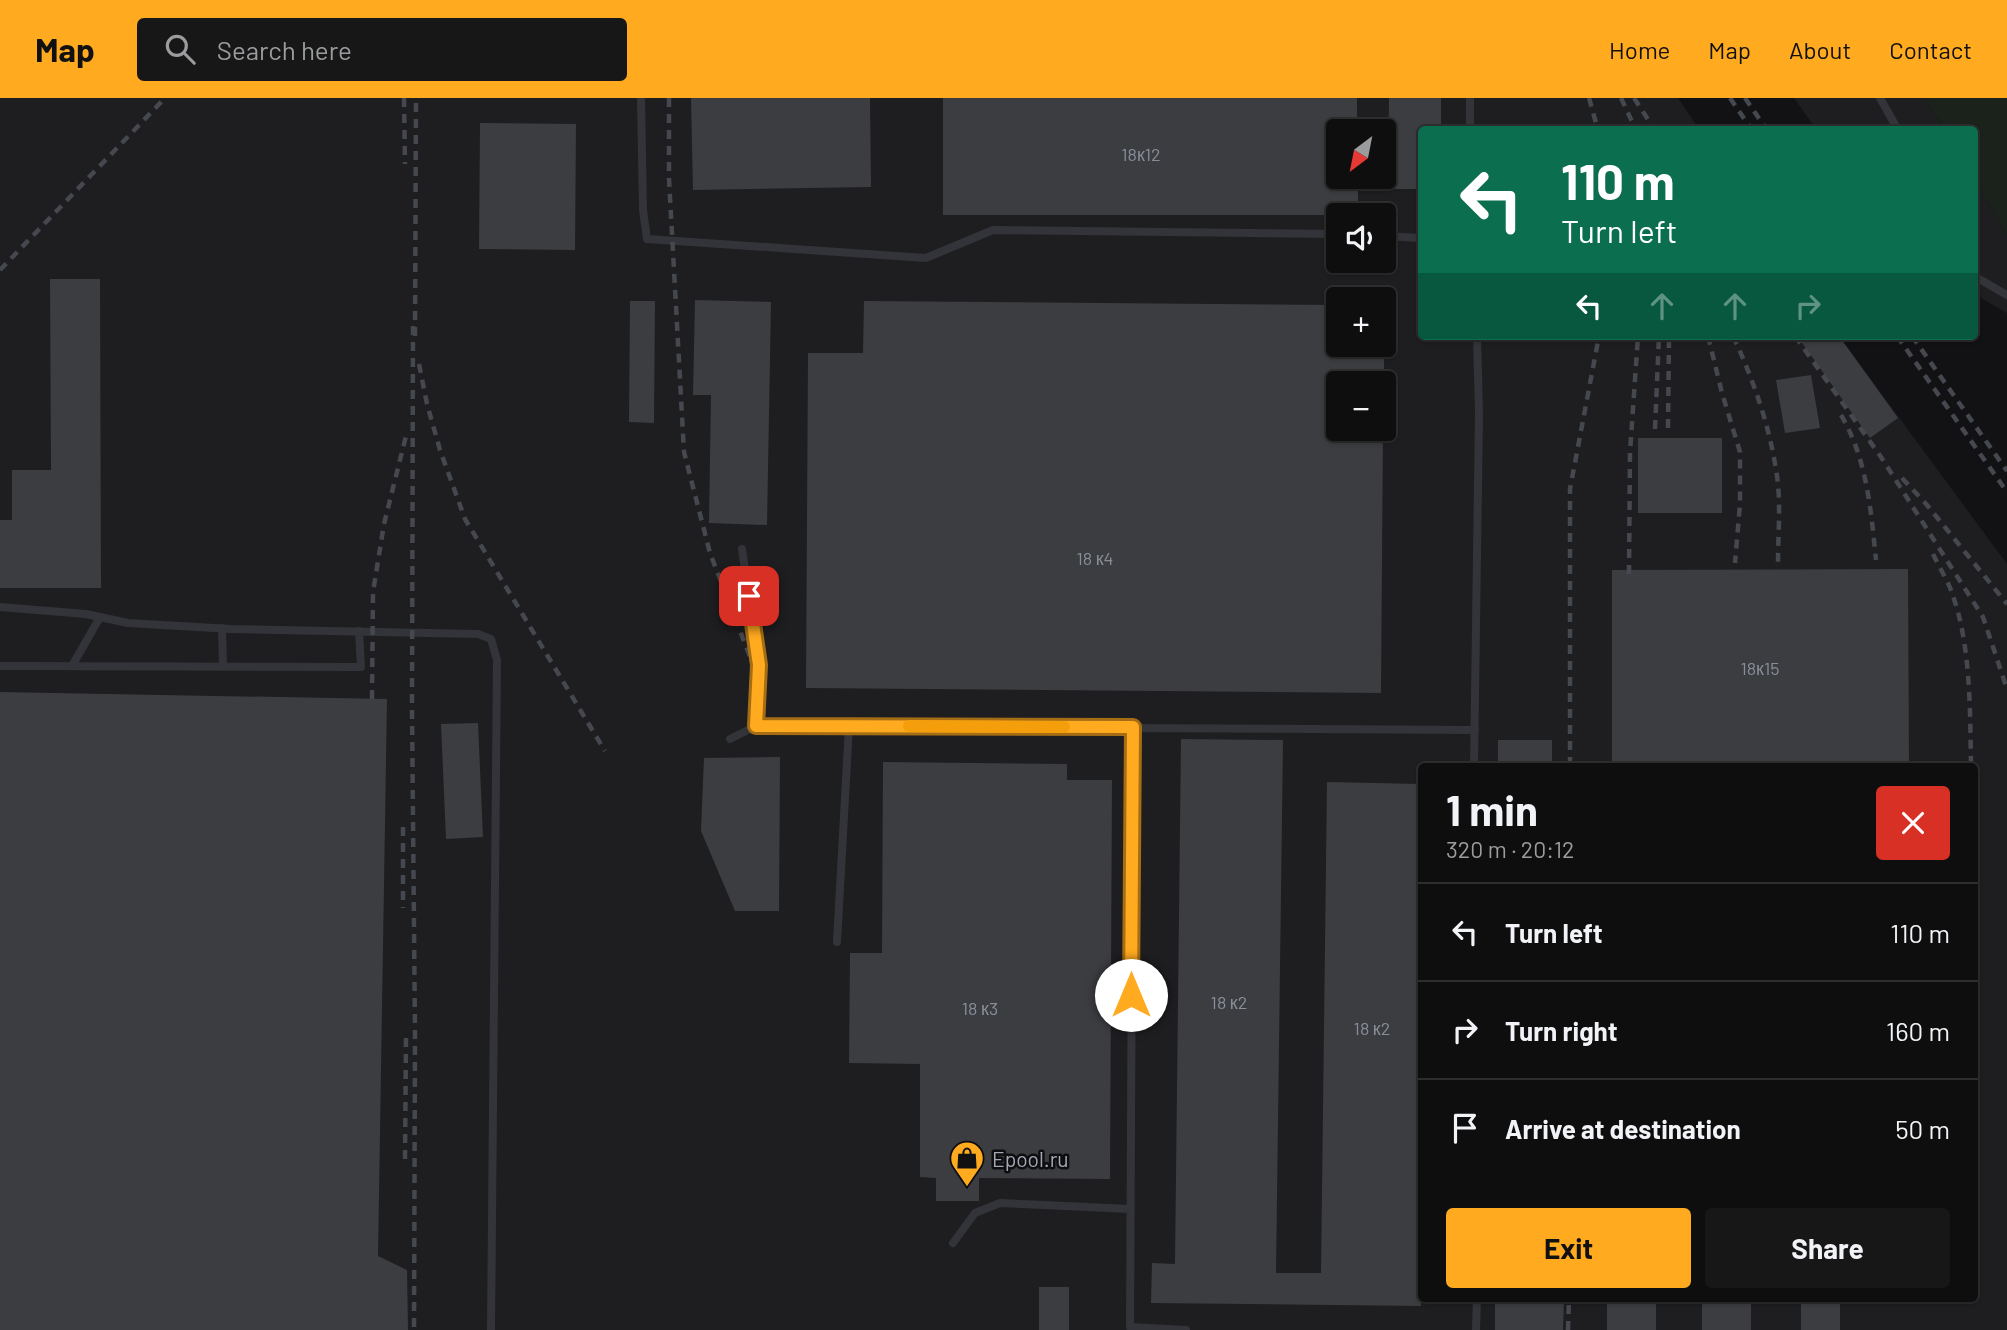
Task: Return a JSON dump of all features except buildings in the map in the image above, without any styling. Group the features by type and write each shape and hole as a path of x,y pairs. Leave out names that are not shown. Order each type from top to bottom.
{"lane":[{"path":"641,98 643,210 647,239 926,258 993,230 1326,234"},
{"path":"1470,98 1470,126"},
{"path":"1880,98 1896,126"},
{"path":"1396,237 1418,238"},
{"path":"1978,278 2007,295"},
{"path":"1475,763 1479,414 1477,340"},
{"path":"742,549 759,665 756,726"},
{"path":"0,607 100,617 128,623 478,634 491,639 496,660 491,1330"},
{"path":"72,666 100,617"},
{"path":"222,628 223,666"},
{"path":"0,666 361,667 359,631"},
{"path":"730,739 756,726 1475,730"},
{"path":"837,942 849,726"},
{"path":"1133,727 1129,1328 1186,1330"},
{"path":"953,1242 975,1213 1000,1203 1130,1209"},
{"path":"1476,1330 1477,1302"}],"shaded area":[{"path":"0,98 1678,98 1697,126 1418,126 1418,340 1842,340 2007,564 2007,1330 0,1330"},
{"path":"1794,98 1925,98 1942,126 1814,126"},
{"path":"1925,98 2007,98 2007,235 1978,187 1978,126 1942,126"},
{"path":"1978,187 2007,235 2007,313 1978,296"}],"railway":[{"path":"0,270 165,98"},
{"path":"404,98 405,164"},
{"path":"415,336 416,98"},
{"path":"669,98 669,179 684,452 710,553 752,662"},
{"path":"1589,98 1597,126"},
{"path":"1621,98 1634,126"},
{"path":"1634,98 1652,126"},
{"path":"1730,98 1749,126"},
{"path":"1745,98 1764,126"},
{"path":"413,326 414,1330"},
{"path":"1570,763 1570,489 1598,340"},
{"path":"1629,574 1630,452 1638,340"},
{"path":"1655,429 1659,340"},
{"path":"1668,428 1669,340"},
{"path":"1709,340 1740,452 1740,504 1735,563"},
{"path":"1735,340 1760,404 1774,458 1779,497 1778,563"},
{"path":"1798,340 1881,457 1983,617 2007,689"},
{"path":"1900,340 2007,492"},
{"path":"1915,340 2007,471"},
{"path":"419,364 440,450 465,519 605,751"},
{"path":"1841,415 1857,449 1862,467 1870,504 1876,560"},
{"path":"372,699 373,592 384,524 407,432"},
{"path":"1902,478 2007,604"},
{"path":"1933,554 1952,593 1964,639 1971,763"},
{"path":"403,827 403,908"},
{"path":"405,1159 406,1037"},
{"path":"1568,1330 1569,1302"}],"slow traffic":[{"path":"909,726 1064,727"}],"place":[{"name":"Epool.ru","path":"967,1188"}],"route":[{"path":"749,596 759,665 756,726 1133,727 1131,995"}]}
